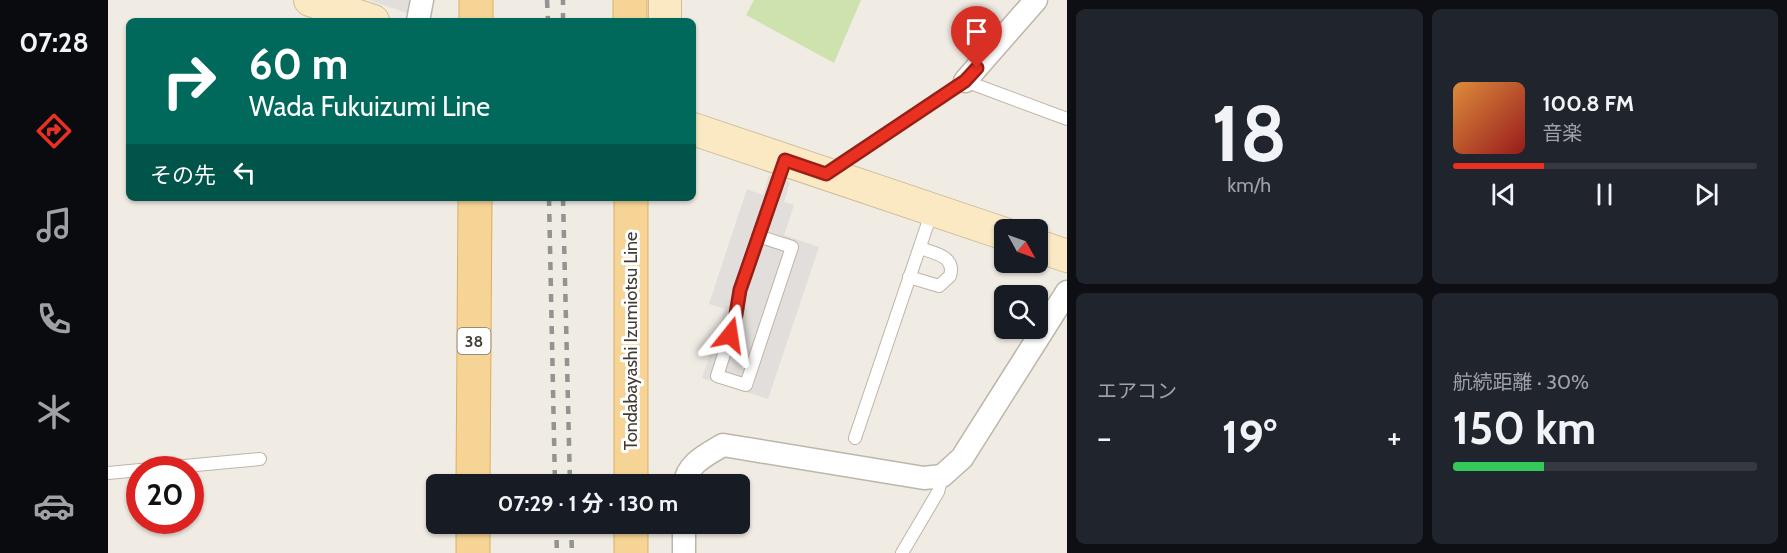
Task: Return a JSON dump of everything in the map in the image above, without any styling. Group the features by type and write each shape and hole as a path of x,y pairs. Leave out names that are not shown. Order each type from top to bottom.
{"main road":[{"path":"310,0 365,18"},
{"path":"476,0 476,18"},
{"path":"630,0 630,18"},
{"path":"665,0 665,18"},
{"path":"696,130 994,230"},
{"name":"38","path":"473,474 475,201"},
{"name":"Tondabayashi Izumiotsu Line","path":"631,201 631,474"},
{"path":"1048,249 1067,256"},
{"path":"473,534 473,553"},
{"path":"632,534 632,553"}],"street":[{"path":"419,18 422,0"},
{"path":"965,81 1036,0"},
{"path":"689,474 700,458 723,446 924,478 942,476 962,458 1067,292"},
{"path":"684,534 684,553"}],"lane":[{"path":"826,174 965,81 1067,119"},
{"path":"758,236 792,247 746,385 717,376 736,314 740,290 758,236 785,160"},
{"path":"855,438 932,210"},
{"path":"909,277 939,286 951,276 952,267 946,258 920,248"},
{"path":"204,464 260,459"},
{"path":"108,473 126,471"},
{"path":"902,553 938,492 942,476"}],"green space":[{"path":"754,0 861,0 834,63 746,15"}],"shaded area":[{"path":"369,0 412,0 407,13"},
{"path":"769,175 790,182 784,202 794,205 784,235 819,247 768,399 702,378 725,309 709,304 747,189 763,195"}],"railway":[{"path":"547,0 548,18"},
{"path":"563,0 563,18"},
{"path":"549,201 555,474"},
{"path":"563,201 570,474"},
{"path":"556,534 557,553"},
{"path":"571,534 572,553"}],"route":[{"path":"730,335 740,290 785,160 826,174 965,81 977,68"}]}
